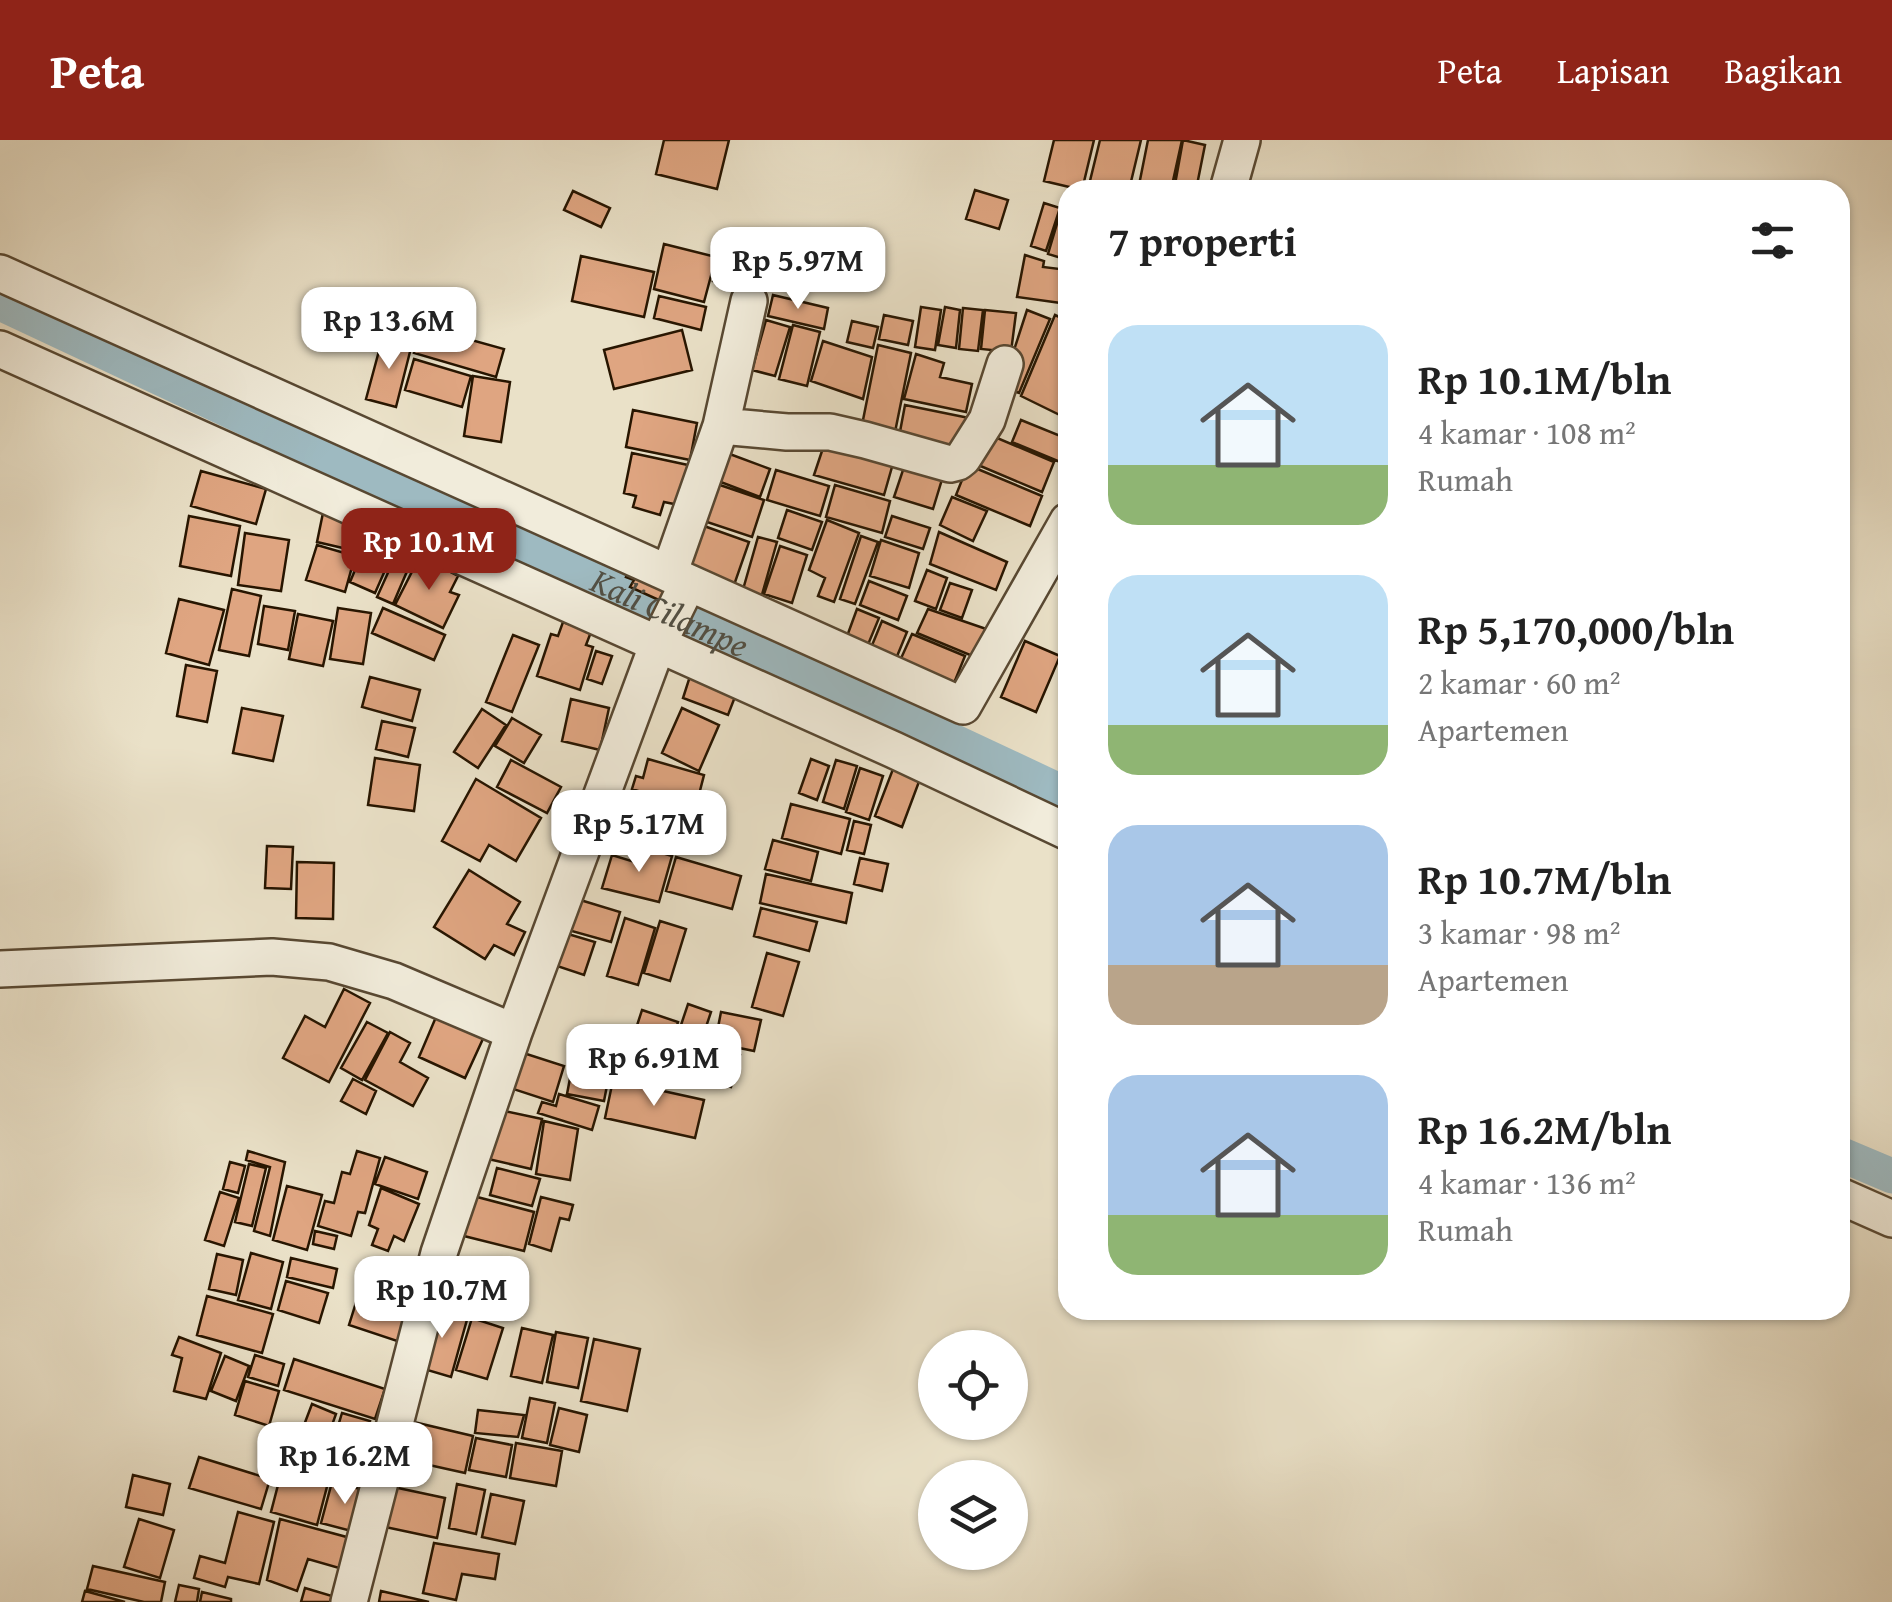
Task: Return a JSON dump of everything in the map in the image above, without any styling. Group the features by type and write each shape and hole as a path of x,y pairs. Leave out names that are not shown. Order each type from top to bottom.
{"street":[{"path":"1231,180 1242,140"},
{"path":"0,272 679,586 964,706 1058,539"},
{"path":"349,1602 439,1253 514,1032 679,586 721,426 748,301"},
{"path":"0,349 659,641 1058,827"},
{"path":"721,426 830,432 950,464 963,458 987,420 1005,364"},
{"path":"0,969 272,957 330,962 394,981 514,1032"},
{"path":"1850,1200 1892,1219"}],"building":[{"path":"664,140 729,140 717,189 656,174"},
{"path":"1054,140 1094,140 1084,180 1058,180 1058,184 1044,181"},
{"path":"1100,140 1141,140 1131,180 1090,180"},
{"path":"1148,140 1182,140 1173,180 1140,180"},
{"path":"1183,140 1205,145 1198,180 1176,180"},
{"path":"975,190 1008,200 999,229 966,219"},
{"path":"573,191 610,208 601,227 564,210"},
{"path":"1044,203 1058,207 1046,251 1031,246"},
{"path":"1058,220 1058,257 1048,254"},
{"path":"664,244 716,257 704,302 654,289"},
{"path":"720,251 759,261 752,290 713,281"},
{"path":"1025,255 1044,261 1043,267 1058,269 1058,303 1017,297"},
{"path":"581,256 654,272 644,317 572,301"},
{"path":"773,295 828,308 824,329 768,316"},
{"path":"659,296 706,307 701,330 654,318"},
{"path":"921,307 941,310 935,350 915,347"},
{"path":"945,307 960,310 956,348 938,345"},
{"path":"963,308 983,310 978,351 959,349"},
{"path":"985,310 1016,313 1011,352 981,349"},
{"path":"1027,310 1050,319 1019,393 1002,387"},
{"path":"884,315 913,321 908,345 879,339"},
{"path":"1055,315 1058,414 1021,396"},
{"path":"766,320 790,327 775,376 752,370"},
{"path":"852,321 878,327 873,348 847,342"},
{"path":"793,325 820,332 807,386 779,379"},
{"path":"421,326 504,349 496,377 414,353"},
{"path":"682,330 692,370 614,389 604,350"},
{"path":"383,336 412,344 396,407 366,399"},
{"path":"823,341 872,357 863,399 811,381"},
{"path":"878,345 911,353 893,442 860,435"},
{"path":"916,354 944,363 940,377 972,384 966,412 904,399"},
{"path":"414,359 471,376 462,407 405,390"},
{"path":"473,376 510,382 501,442 464,436"},
{"path":"905,405 969,418 963,450 899,437"},
{"path":"633,410 697,423 690,460 626,447"},
{"path":"1021,420 1058,435 1058,461 1012,442"},
{"path":"983,432 1054,462 1042,492 971,462"},
{"path":"824,445 894,460 884,495 814,475"},
{"path":"632,453 688,465 679,505 664,502 660,515 633,507 636,496 624,493"},
{"path":"727,453 770,469 760,497 718,481"},
{"path":"905,464 943,476 933,509 894,497"},
{"path":"968,465 1042,496 1030,526 956,495"},
{"path":"776,470 829,486 820,516 767,500"},
{"path":"201,471 266,489 256,524 191,506"},
{"path":"717,484 764,500 752,537 704,521"},
{"path":"835,485 890,501 882,533 826,517"},
{"path":"952,497 987,511 973,541 940,525"},
{"path":"324,508 367,518 360,552 317,542"},
{"path":"787,510 822,522 812,550 778,538"},
{"path":"189,516 240,526 231,576 180,566"},
{"path":"892,516 930,528 923,549 885,537"},
{"path":"827,520 859,533 834,602 818,596 825,578 809,570"},
{"path":"704,526 749,542 733,588 688,572"},
{"path":"939,532 1007,562 996,590 930,564"},
{"path":"245,533 289,540 281,591 238,585"},
{"path":"861,536 878,542 855,604 840,599"},
{"path":"758,537 777,542 761,598 742,593"},
{"path":"368,539 394,550 375,593 350,582"},
{"path":"881,540 919,553 909,588 870,576"},
{"path":"317,545 355,556 345,592 306,580"},
{"path":"780,546 807,555 792,603 764,594"},
{"path":"396,555 411,562 393,604 377,597"},
{"path":"420,556 458,576 450,592 459,595 443,628 395,605"},
{"path":"632,564 669,582 661,601 630,587 634,580 626,577"},
{"path":"927,570 947,578 936,609 915,601"},
{"path":"869,581 907,596 898,620 860,605"},
{"path":"950,583 972,590 962,618 940,610"},
{"path":"232,589 261,596 249,656 219,650"},
{"path":"179,599 224,610 209,665 166,653"},
{"path":"264,606 295,611 288,650 258,644"},
{"path":"338,608 371,613 363,664 330,659"},
{"path":"383,608 445,635 434,660 372,633"},
{"path":"857,609 879,618 867,647 846,639"},
{"path":"928,609 995,632 982,660 917,633"},
{"path":"298,614 333,621 323,666 289,659"},
{"path":"882,621 907,632 893,666 868,655"},
{"path":"563,622 591,632 586,645 593,647 580,690 537,676 551,634 558,636"},
{"path":"912,634 965,656 952,688 898,665"},
{"path":"513,635 539,645 512,712 486,702"},
{"path":"1025,641 1058,655 1036,712 1001,697"},
{"path":"596,651 612,656 602,684 587,679"},
{"path":"186,665 217,671 207,722 177,716"},
{"path":"691,673 738,689 728,715 683,698"},
{"path":"370,677 420,690 412,721 362,707"},
{"path":"571,699 609,708 600,750 562,741"},
{"path":"242,708 283,716 273,761 233,753"},
{"path":"682,708 719,725 699,771 662,753"},
{"path":"482,709 506,725 478,768 454,752"},
{"path":"512,718 541,735 524,763 495,746"},
{"path":"382,721 415,728 408,757 376,749"},
{"path":"375,758 420,765 414,811 368,805"},
{"path":"648,759 704,775 695,810 632,789 636,776 643,778"},
{"path":"811,759 829,766 817,800 799,793"},
{"path":"511,760 561,787 547,813 497,787"},
{"path":"836,760 857,766 844,809 823,802"},
{"path":"860,768 883,776 869,820 846,812"},
{"path":"893,769 920,779 902,827 875,816"},
{"path":"476,779 541,818 516,861 489,845 480,861 442,841"},
{"path":"623,798 690,821 680,853 612,831"},
{"path":"791,804 850,819 841,854 782,838"},
{"path":"854,821 871,825 864,854 847,850"},
{"path":"773,840 818,852 811,881 765,869"},
{"path":"267,846 293,847 291,889 265,888"},
{"path":"646,848 672,856 659,902 602,888 612,855 641,864"},
{"path":"676,857 741,876 732,909 666,891"},
{"path":"860,858 888,864 882,891 854,884"},
{"path":"297,862 334,863 333,919 296,918"},
{"path":"469,870 520,902 507,924 525,932 514,955 494,945 485,959 434,927"},
{"path":"766,874 852,893 846,923 760,903"},
{"path":"577,899 620,912 611,942 568,930"},
{"path":"761,908 817,922 809,951 754,936"},
{"path":"625,918 655,928 638,985 607,976"},
{"path":"660,921 686,929 670,981 644,973"},
{"path":"558,931 595,942 584,975 548,963"},
{"path":"767,953 799,962 783,1016 752,1007"},
{"path":"344,989 370,1003 329,1082 283,1058 305,1016 325,1027"},
{"path":"688,1004 711,1012 703,1036 680,1028"},
{"path":"642,1010 678,1022 658,1087 621,1075"},
{"path":"721,1012 761,1020 754,1051 715,1043"},
{"path":"436,1017 487,1030 465,1078 419,1057"},
{"path":"367,1022 388,1033 362,1080 341,1068"},
{"path":"390,1032 410,1043 400,1062 428,1078 413,1106 365,1080"},
{"path":"677,1033 708,1041 699,1073 669,1065"},
{"path":"713,1048 740,1055 731,1087 705,1081"},
{"path":"511,1049 564,1066 553,1102 501,1085"},
{"path":"572,1068 609,1075 604,1101 567,1094"},
{"path":"353,1079 376,1091 366,1114 341,1101"},
{"path":"613,1080 704,1100 695,1138 605,1118"},
{"path":"559,1094 599,1106 592,1130 538,1113 542,1102 556,1106"},
{"path":"495,1109 542,1119 531,1169 484,1158"},
{"path":"544,1121 578,1129 570,1180 536,1174"},
{"path":"248,1151 285,1162 270,1236 254,1231 270,1167 246,1160"},
{"path":"357,1151 380,1158 365,1213 358,1212 351,1236 318,1226 325,1201 334,1203 342,1172 350,1174"},
{"path":"385,1157 427,1172 418,1199 375,1184"},
{"path":"230,1162 245,1166 238,1193 223,1189"},
{"path":"249,1164 266,1168 252,1226 235,1222"},
{"path":"497,1168 540,1179 532,1206 490,1195"},
{"path":"287,1186 322,1195 307,1250 273,1240"},
{"path":"381,1188 419,1204 404,1241 394,1236 388,1251 372,1245 378,1229 369,1225"},
{"path":"220,1192 239,1198 224,1246 205,1240"},
{"path":"462,1193 534,1212 524,1251 452,1233"},
{"path":"541,1197 573,1205 569,1220 560,1218 551,1251 529,1244"},
{"path":"315,1231 337,1236 334,1249 313,1244"},
{"path":"251,1253 283,1262 271,1309 238,1300"},
{"path":"217,1254 243,1260 236,1295 209,1289"},
{"path":"291,1258 337,1269 333,1288 287,1277"},
{"path":"378,1268 395,1273 392,1286 415,1294 400,1342 349,1325 364,1277 373,1280"},
{"path":"286,1281 328,1293 319,1323 278,1310"},
{"path":"207,1296 273,1314 262,1353 197,1335"},
{"path":"433,1306 468,1316 451,1377 417,1367"},
{"path":"472,1318 503,1328 487,1379 456,1370"},
{"path":"522,1328 553,1335 542,1383 511,1376"},
{"path":"556,1332 588,1338 578,1388 547,1382"},
{"path":"179,1337 221,1353 206,1399 174,1391 182,1358 172,1355"},
{"path":"594,1339 640,1349 627,1411 581,1401"},
{"path":"255,1355 284,1364 278,1386 248,1377"},
{"path":"225,1356 249,1366 236,1401 211,1391"},
{"path":"294,1359 385,1389 375,1419 284,1390"},
{"path":"245,1381 279,1391 269,1426 235,1415"},
{"path":"530,1398 555,1403 547,1443 522,1438"},
{"path":"312,1404 336,1414 326,1442 301,1433"},
{"path":"559,1408 587,1415 579,1452 550,1445"},
{"path":"478,1410 524,1415 518,1437 475,1433"},
{"path":"342,1413 370,1421 355,1475 326,1466"},
{"path":"401,1419 473,1436 465,1473 393,1457"},
{"path":"476,1438 512,1445 506,1477 469,1470"},
{"path":"516,1443 562,1451 556,1486 510,1478"},
{"path":"199,1457 270,1479 261,1509 189,1488"},
{"path":"284,1462 330,1475 317,1525 271,1512"},
{"path":"133,1475 170,1484 163,1515 126,1507"},
{"path":"332,1482 369,1491 359,1533 321,1523"},
{"path":"457,1484 485,1490 476,1534 449,1528"},
{"path":"384,1485 445,1498 437,1538 376,1525"},
{"path":"491,1494 524,1501 515,1544 482,1537"},
{"path":"238,1512 274,1522 259,1584 228,1577 225,1587 194,1578 200,1556 225,1563"},
{"path":"139,1519 174,1530 160,1578 124,1567"},
{"path":"280,1519 354,1539 346,1570 308,1559 297,1591 267,1580"},
{"path":"434,1543 499,1554 495,1579 462,1574 456,1600 423,1593"},
{"path":"93,1566 165,1582 161,1602 87,1589"},
{"path":"179,1585 199,1589 197,1602 175,1602"},
{"path":"305,1588 332,1596 330,1602 301,1602"},
{"path":"85,1591 125,1602 82,1602"},
{"path":"381,1591 429,1602 379,1602"},
{"path":"202,1592 231,1599 231,1602 200,1602"}],"waterway":[{"name":"Kali Cilampe","path":"0,303 448,513 1058,790"},
{"name":"Kali Cilampe","path":"1850,1158 1892,1176"}]}
